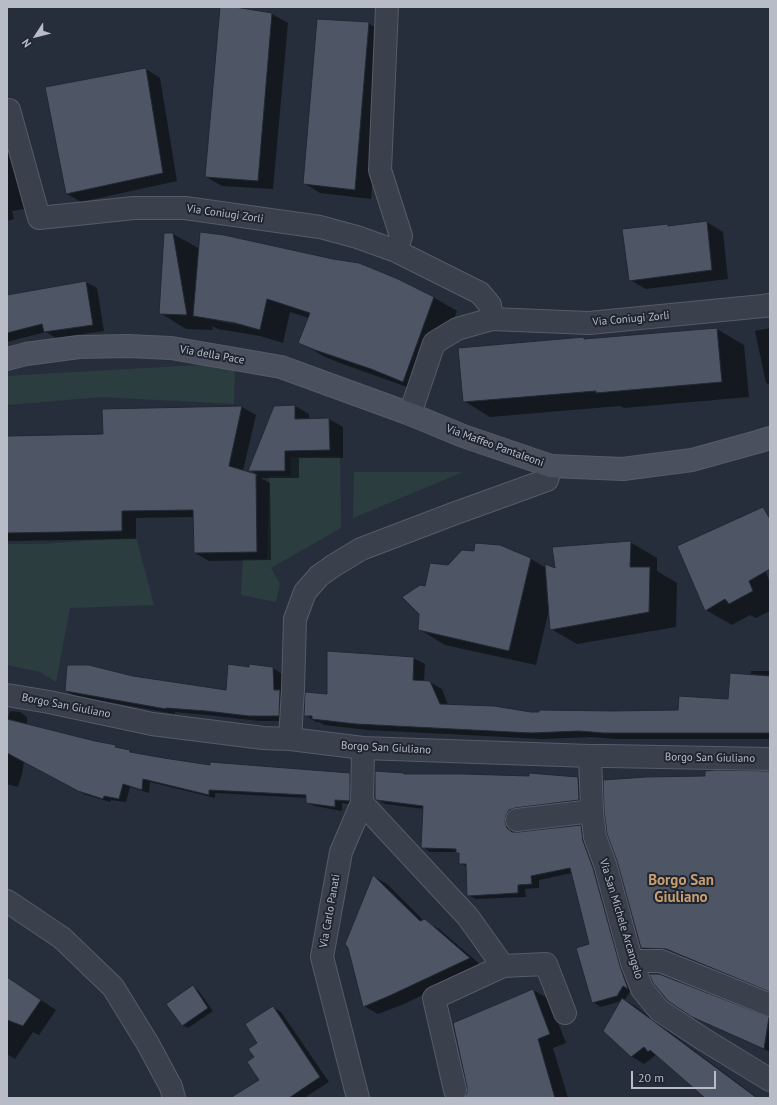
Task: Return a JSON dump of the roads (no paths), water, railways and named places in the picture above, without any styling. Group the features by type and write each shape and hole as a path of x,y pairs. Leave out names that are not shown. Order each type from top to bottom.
{"main road":[{"name":"Via della Pace","path":"7,359 26,354 79,347 128,346 172,348 281,367 410,414"},
{"name":"Via Maffeo Pantaleoni","path":"410,414 463,436 551,466 623,469 692,460 770,438"}],"street":[{"path":"387,7 380,170 401,236 396,251"},
{"name":"Via Coniugi Zorli","path":"9,110 39,218 134,208 185,208 320,227 358,237 396,251 480,293 490,305 492,319"},
{"name":"Via Coniugi Zorli","path":"410,414 434,343 457,329 492,319 589,323 770,305"},
{"path":"290,739 295,619 305,592 319,576 361,549 547,480 551,466"},
{"name":"Borgo San Giuliano","path":"7,694 152,724 264,738 290,739 363,748 590,756 770,759"},
{"name":"Via Carlo Panati","path":"358,1098 322,957 341,852 362,803 363,748"},
{"name":"Via San Michele Arcangelo","path":"590,756 592,811 595,837 605,864 632,963 642,989 659,1010 702,1039 770,1078"},
{"path":"362,803 468,917 503,966"},
{"path":"517,820 592,811"},
{"path":"7,901 62,938 113,987 148,1044 171,1087 174,1098"},
{"path":"632,963 641,961 662,961 770,1005"},
{"path":"455,1090 434,998 503,966 546,964 565,1013"}],"district":[{"name":"Borgo San Giuliano","path":"681,890"}]}
